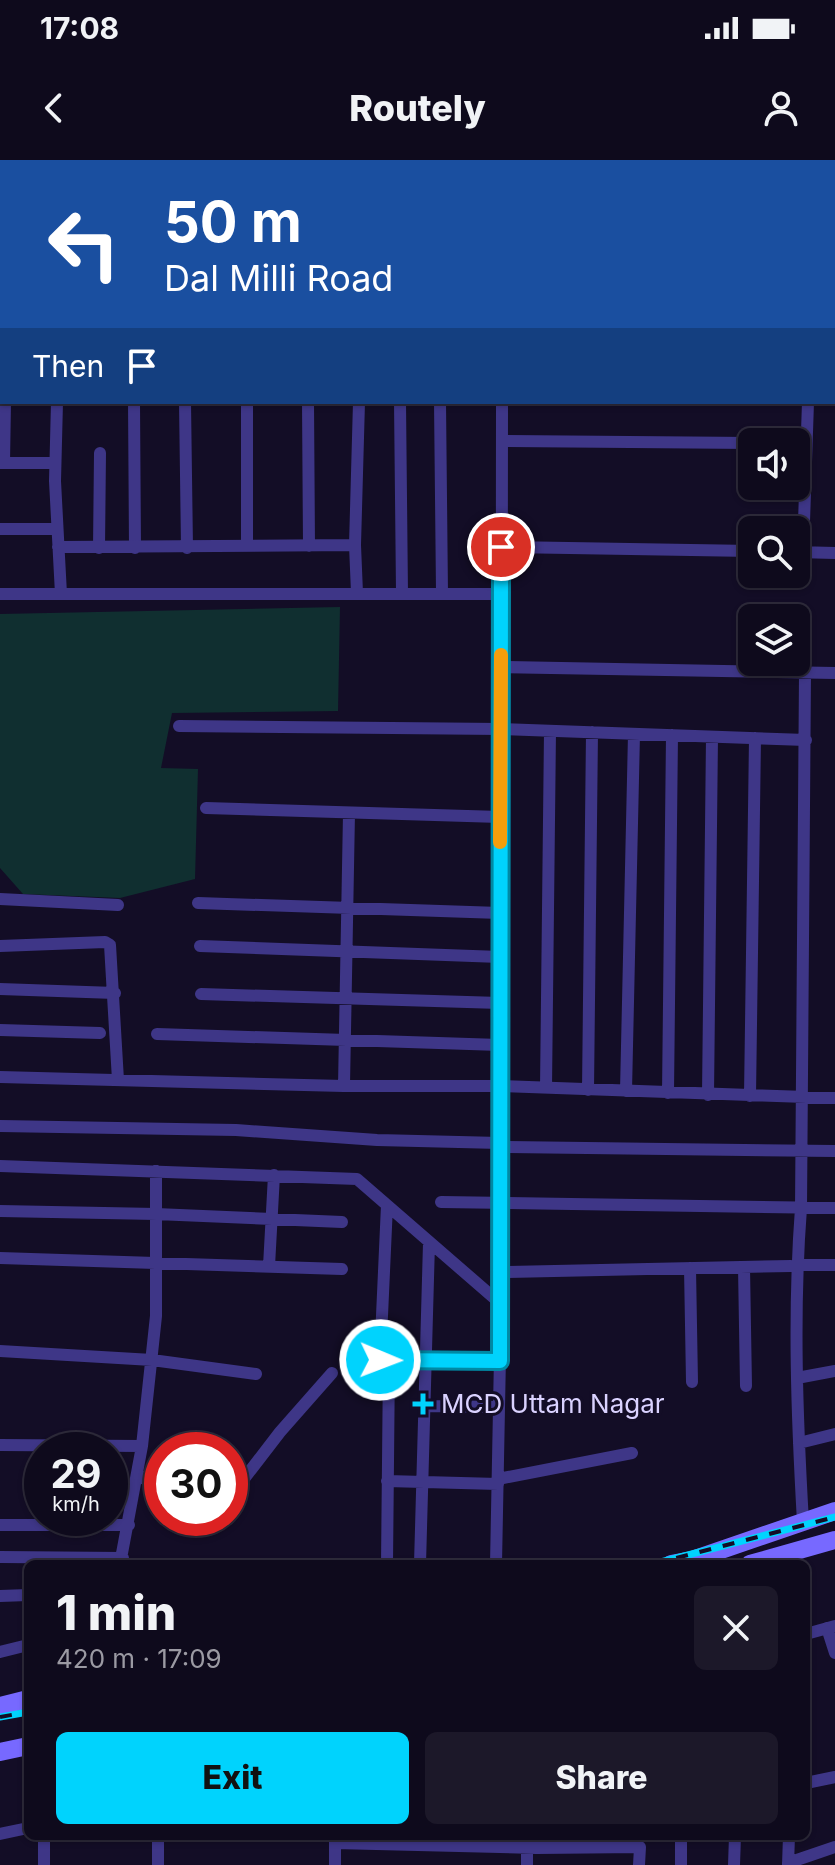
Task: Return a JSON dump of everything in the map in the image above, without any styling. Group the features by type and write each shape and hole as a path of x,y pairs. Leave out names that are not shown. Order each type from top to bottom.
{"main road":[{"path":"692,1560 835,1511"},
{"path":"777,1560 798,1557 835,1540"},
{"path":"0,1706 24,1700"},
{"path":"0,1752 24,1747"}],"street":[{"path":"5,404 2,463 55,463"},
{"path":"57,404 55,463 61,594"},
{"path":"134,404 135,548"},
{"path":"185,404 187,548"},
{"path":"247,404 247,546"},
{"path":"308,404 309,546"},
{"path":"357,593 355,545 359,404"},
{"path":"400,404 402,593"},
{"path":"440,404 442,593"},
{"path":"496,1560 501,1304 502,404"},
{"path":"804,428 808,404"},
{"path":"502,441 738,443"},
{"path":"99,548 100,453"},
{"path":"0,529 57,529"},
{"path":"58,547 355,545"},
{"path":"501,547 738,551"},
{"path":"810,552 835,553"},
{"path":"0,594 500,594"},
{"path":"501,667 738,672"},
{"path":"810,673 835,673"},
{"path":"803,1522 794,1266 801,1208 805,676"},
{"path":"179,726 501,729 806,740"},
{"path":"546,1088 550,731"},
{"path":"588,1090 592,732"},
{"path":"626,1091 634,734"},
{"path":"668,1093 672,735"},
{"path":"708,1095 712,737"},
{"path":"750,1096 755,738"},
{"path":"206,808 500,817"},
{"path":"344,1086 349,813"},
{"path":"0,899 118,905"},
{"path":"198,903 500,913"},
{"path":"0,946 108,943 115,993 118,1080"},
{"path":"200,946 500,957"},
{"path":"0,989 115,993"},
{"path":"201,994 500,1003"},
{"path":"0,1030 100,1033"},
{"path":"157,1034 500,1045"},
{"path":"0,1077 344,1086 500,1086 835,1098"},
{"path":"0,1126 236,1130 500,1145 835,1151"},
{"path":"0,1166 357,1179 501,1304"},
{"path":"122,1560 142,1446 152,1360 157,1263 156,1171"},
{"path":"269,1266 274,1175"},
{"path":"441,1202 835,1208"},
{"path":"387,1205 380,1360 500,1361"},
{"path":"0,1211 342,1222"},
{"path":"420,1560 429,1243"},
{"path":"0,1258 342,1269"},
{"path":"506,1272 835,1265"},
{"path":"744,1267 746,1386"},
{"path":"690,1268 692,1382"},
{"path":"0,1351 152,1360 256,1374"},
{"path":"387,1560 389,1360"},
{"path":"797,1378 835,1371"},
{"path":"248,1474 332,1373"},
{"path":"423,1406 499,1407"},
{"path":"799,1443 835,1434"},
{"path":"0,1445 142,1446"},
{"path":"387,1481 498,1481 632,1453"},
{"path":"137,1473 144,1478"},
{"path":"0,1525 129,1525"},
{"path":"0,1557 92,1560"},
{"path":"0,1596 24,1595"},
{"path":"810,1633 831,1627 835,1653"},
{"path":"0,1652 24,1646"},
{"path":"810,1782 835,1777"},
{"path":"0,1834 24,1829"},
{"path":"44,1840 44,1865"},
{"path":"158,1840 158,1865"},
{"path":"335,1840 335,1865"},
{"path":"399,1840 640,1847 639,1865"},
{"path":"681,1840 681,1865"},
{"path":"734,1865 735,1840"},
{"path":"789,1840 788,1864 835,1847"},
{"path":"527,1842 527,1865"}],"green space":[{"path":"340,607 338,711 172,713 161,768 198,769 195,879 120,898 23,894 0,868 0,614"}],"railway":[{"path":"668,1560 835,1517"},
{"path":"0,1717 24,1713"}],"slow traffic":[{"path":"500,842 501,655"}],"place":[{"name":"MCD Uttam Nagar","path":"423,1404"}],"route":[{"path":"380,1360 500,1361 501,547"}]}
